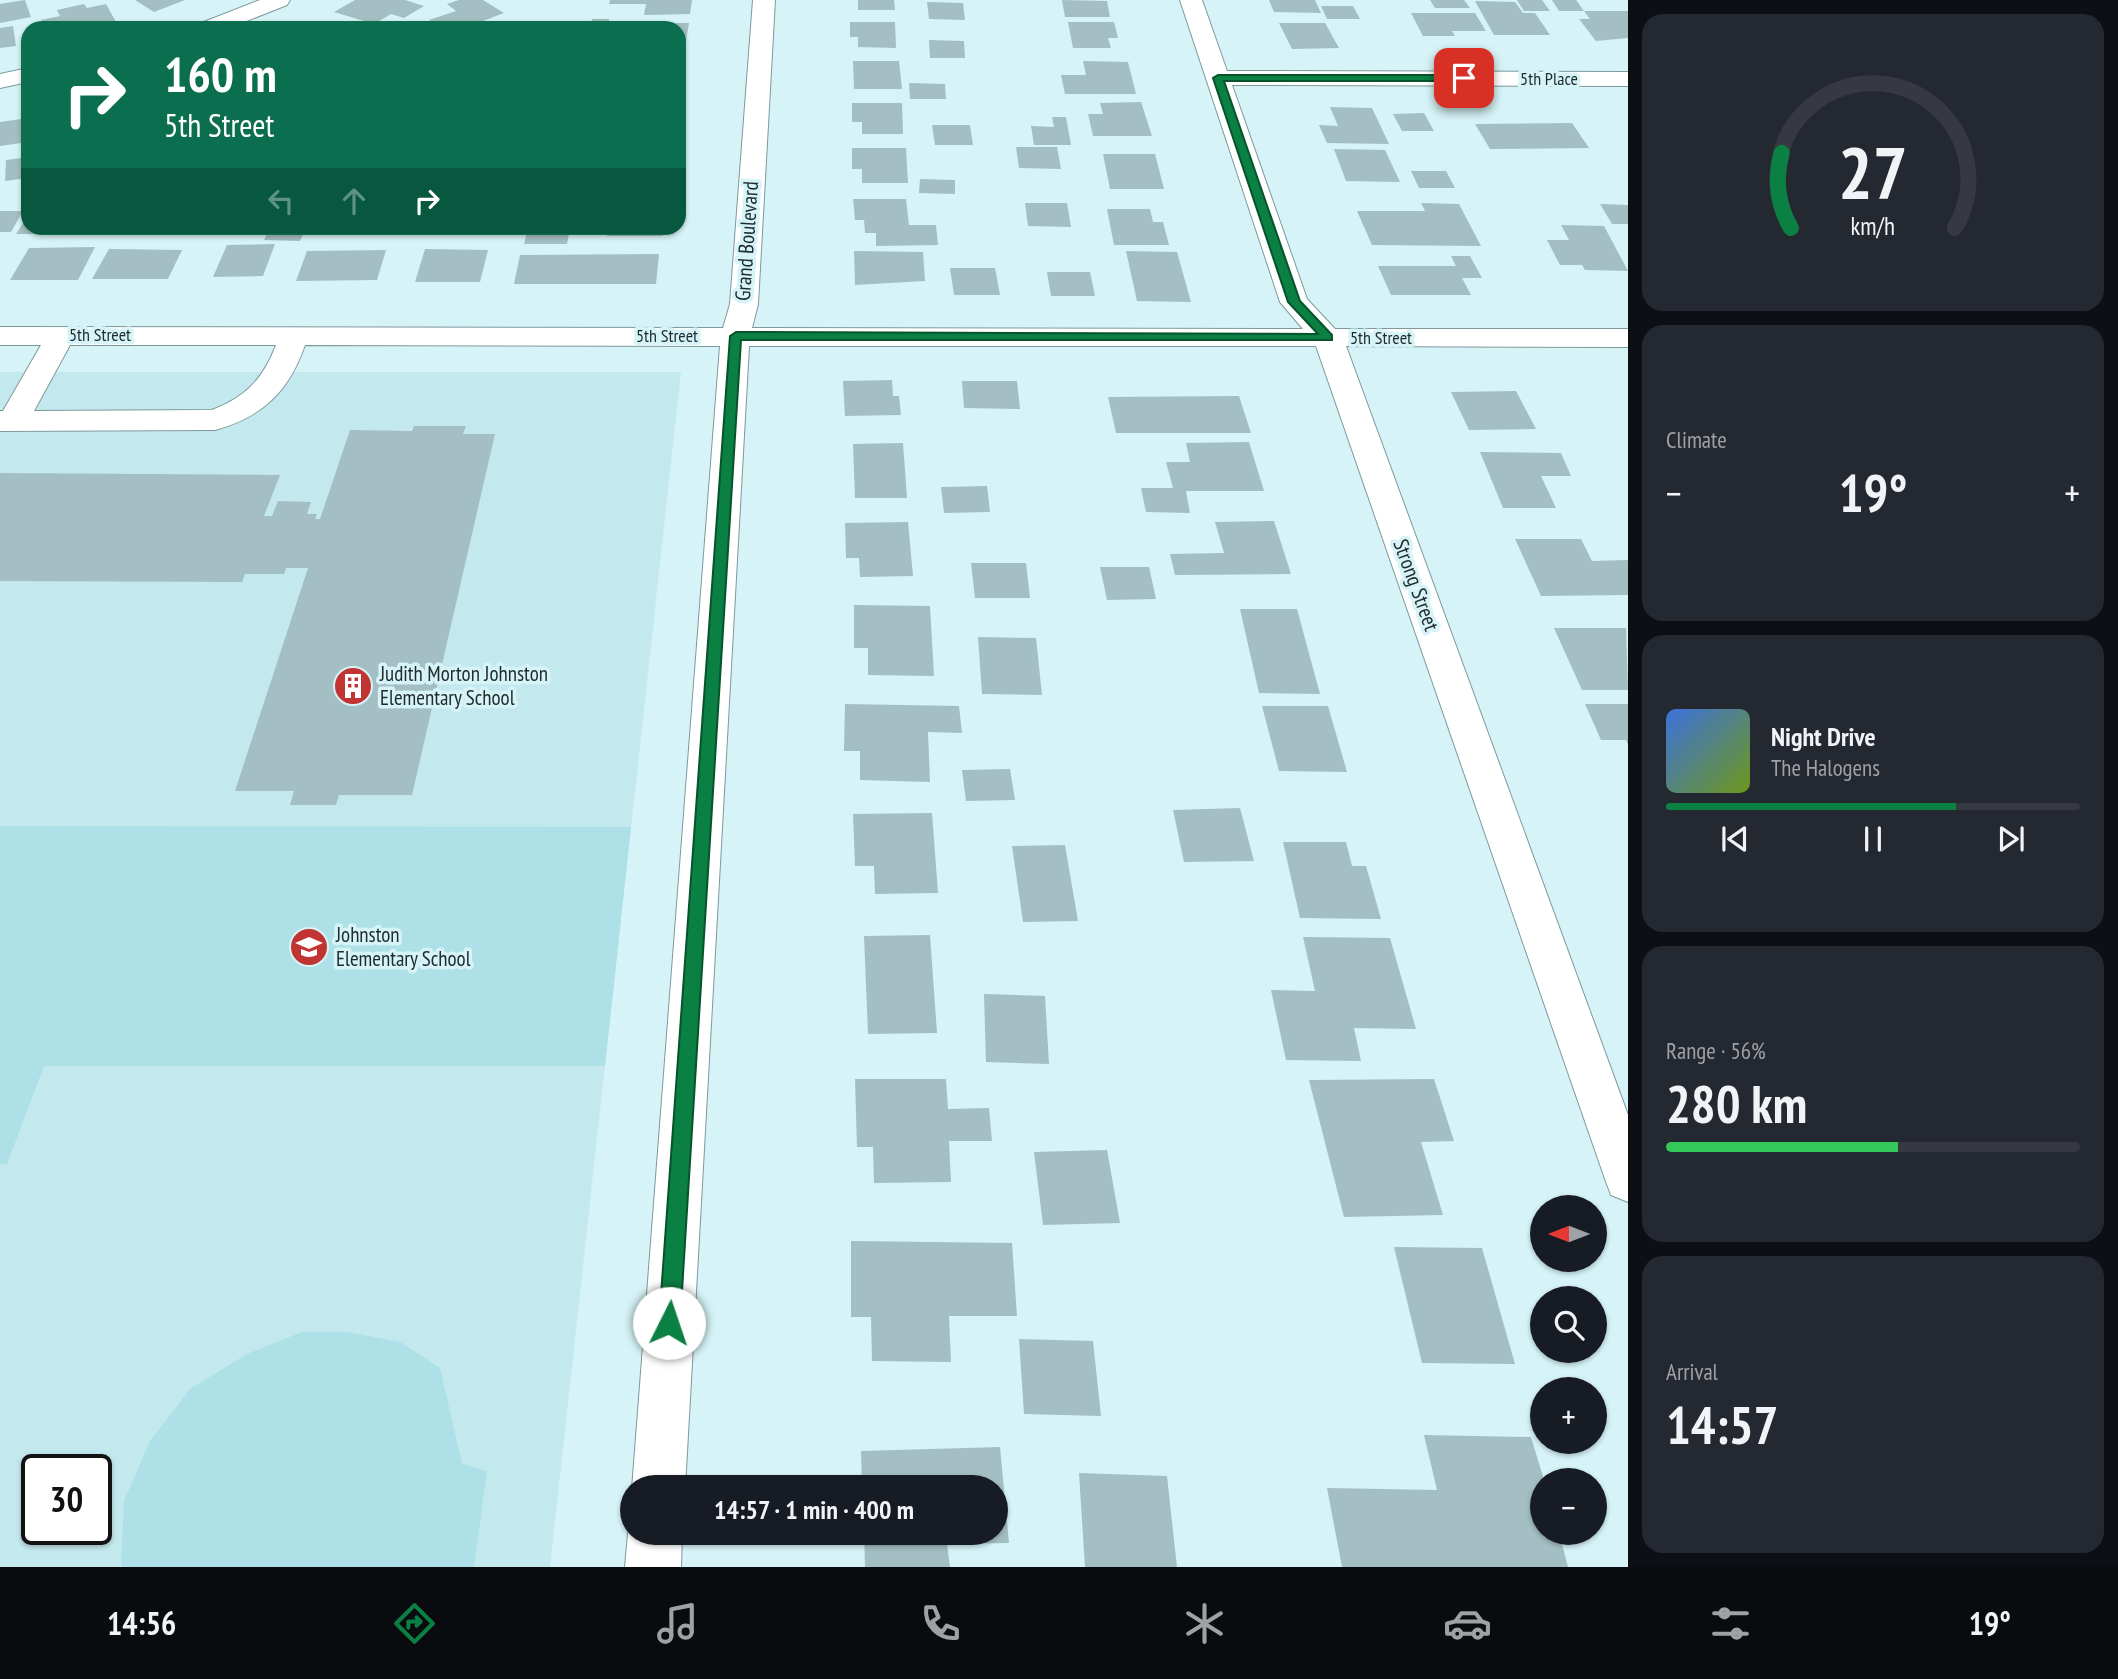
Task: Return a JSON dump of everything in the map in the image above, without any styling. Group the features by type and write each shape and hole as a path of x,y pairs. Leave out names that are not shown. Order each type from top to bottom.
{"street":[{"path":"250,21 279,0"},
{"name":"Grand Boulevard","path":"660,1475 736,336 744,304 764,0"},
{"name":"Strong Street","path":"1191,0 1294,302 1328,338 1628,1179"},
{"path":"0,81 21,76"},
{"name":"5th Place","path":"1218,78 1628,79"},
{"name":"5th Street","path":"0,335 1628,338"},
{"path":"6,421 61,335"},
{"path":"6,421 215,419 246,408 269,391 280,375 294,336"},
{"path":"653,1567 655,1545"}],"shaded area":[{"name":"Johnston Elementary School","path":"0,372 681,372 550,1567 0,1567"},
{"path":"0,826 631,827 605,1066 44,1066 7,1164 0,1164"},
{"path":"302,1332 348,1332 400,1342 440,1368 462,1464 487,1471 474,1567 121,1567 124,1501 150,1441 190,1389 247,1354"}],"building":[{"path":"25,0 31,17 0,23 0,4"},
{"path":"135,0 185,0 154,12"},
{"path":"355,0 405,0 424,6 404,18 391,14 379,21 364,21 334,12"},
{"path":"459,0 483,0 504,13 483,21 429,20 456,11 447,4"},
{"path":"610,0 692,0 690,14 644,15 646,4 609,4"},
{"path":"858,0 894,0 895,10 858,10"},
{"path":"1062,0 1107,1 1110,17 1065,17"},
{"path":"1269,0 1315,0 1321,13 1274,12"},
{"path":"1430,0 1464,0 1470,8 1435,8"},
{"path":"1517,0 1542,0 1550,11 1524,11"},
{"path":"1552,0 1576,0 1584,11 1559,11"},
{"path":"1475,1 1515,2 1523,13 1535,13 1550,35 1494,35"},
{"path":"927,2 963,3 965,20 929,19"},
{"path":"84,4 87,8 106,4 115,21 42,21 60,16 57,10"},
{"path":"1321,6 1353,6 1360,19 1327,19"},
{"path":"1584,11 1628,11 1628,38 1596,41 1579,19 1590,19"},
{"path":"1411,13 1475,13 1486,31 1452,31 1455,36 1423,36"},
{"path":"592,19 609,19 609,21"},
{"path":"850,22 895,22 896,48 858,47 858,37 850,37"},
{"path":"1068,22 1114,22 1118,38 1108,38 1111,48 1073,48"},
{"path":"1279,23 1325,23 1339,48 1292,49"},
{"path":"13,26 16,46 0,48 0,28"},
{"path":"929,40 964,41 965,58 930,58"},
{"path":"853,61 899,61 902,89 854,89"},
{"path":"1083,61 1128,62 1136,94 1065,94 1061,75 1086,75"},
{"path":"909,83 945,84 946,99 910,99"},
{"path":"1141,102 1152,136 1093,136 1088,114 1103,114 1100,103"},
{"path":"852,103 902,103 903,134 862,134 862,122 852,122"},
{"path":"1330,107 1372,108 1389,144 1327,143 1319,125 1338,126"},
{"path":"1424,113 1434,131 1402,131 1393,114"},
{"path":"1052,117 1066,117 1071,145 1034,145 1031,126 1054,127"},
{"path":"21,119 21,143 0,146 0,122"},
{"path":"1572,123 1589,148 1490,149 1475,124"},
{"path":"932,125 970,125 973,145 935,145"},
{"path":"1016,147 1057,147 1061,169 1019,168"},
{"path":"852,148 906,148 908,183 862,183 862,169 852,169"},
{"path":"1334,149 1385,150 1400,182 1346,181"},
{"path":"1103,154 1155,154 1164,189 1110,189"},
{"path":"21,158 21,179 5,181 6,160"},
{"path":"1411,171 1446,171 1455,188 1419,188"},
{"path":"920,179 955,180 955,194 919,193"},
{"path":"853,199 906,199 909,225 936,225 938,245 876,246 876,233 865,233 864,220 855,220"},
{"path":"1025,203 1067,203 1071,227 1028,226"},
{"path":"1421,203 1459,204 1481,246 1372,245 1357,211 1425,211"},
{"path":"1600,204 1628,205 1628,224 1612,224"},
{"path":"1107,209 1150,209 1153,222 1163,222 1169,245 1114,245"},
{"path":"0,211 21,211 11,232 0,232"},
{"path":"1561,225 1604,226 1628,271 1585,270 1582,265 1560,265 1547,240 1569,240"},
{"path":"266,235 303,235 300,241 264,240"},
{"path":"526,235 569,235 567,244 524,244"},
{"path":"607,235 663,235 663,236"},
{"path":"275,244 263,276 213,277 227,245"},
{"path":"95,247 78,280 10,280 29,248"},
{"path":"109,249 182,250 168,279 92,279"},
{"path":"425,249 488,250 480,282 415,282"},
{"path":"386,250 377,280 296,281 307,251"},
{"path":"854,251 923,252 925,281 855,285"},
{"path":"1126,251 1177,252 1191,302 1137,301"},
{"path":"659,254 656,284 514,284 520,255"},
{"path":"1451,256 1470,256 1482,278 1462,278 1471,295 1391,295 1378,266 1456,266"},
{"path":"950,268 995,268 1000,295 954,295"},
{"path":"1047,272 1090,272 1095,296 1051,296"},
{"path":"892,380 893,396 899,396 901,415 845,416 843,381"},
{"path":"962,381 1017,381 1020,409 964,408"},
{"path":"1516,391 1536,429 1469,430 1451,392"},
{"path":"1239,396 1251,433 1116,433 1108,397"},
{"name":"Judith Morton Johnston Elementary School","path":"414,426 466,426 463,434 495,434 412,795 339,795 336,805 290,805 294,791 235,791 308,568 286,568 284,574 245,574 242,582 0,581 0,473 280,475 264,516 272,516 278,501 311,502 307,514 317,514 315,519 320,519 350,430 412,431"},
{"path":"1249,442 1264,491 1186,491 1190,513 1146,512 1141,488 1173,488 1166,462 1190,462 1186,443"},
{"path":"903,443 907,498 855,498 853,444"},
{"path":"1480,452 1561,453 1571,476 1541,476 1556,508 1503,508"},
{"path":"987,486 990,512 944,513 941,487"},
{"path":"1274,521 1291,574 1175,575 1170,554 1224,553 1215,522"},
{"path":"908,522 913,576 860,577 859,558 846,558 845,523"},
{"path":"1515,539 1581,539 1592,561 1628,560 1628,595 1541,596"},
{"path":"971,563 1026,563 1030,598 975,598"},
{"path":"1100,567 1149,567 1156,599 1107,600"},
{"path":"854,605 930,606 934,676 868,675 868,648 854,648"},
{"path":"1240,609 1297,609 1320,694 1259,693"},
{"path":"1554,628 1626,628 1628,690 1582,690"},
{"path":"978,637 1036,638 1042,695 982,694"},
{"path":"845,704 959,706 962,733 928,732 930,782 860,780 860,751 844,751"},
{"path":"1585,704 1628,704 1628,745 1626,740 1601,740"},
{"path":"1262,706 1328,706 1347,772 1279,771"},
{"path":"1010,769 1015,800 966,801 962,770"},
{"path":"1240,808 1254,861 1184,862 1173,810"},
{"path":"932,813 938,893 875,894 874,866 855,866 853,814"},
{"path":"1283,842 1346,842 1352,866 1366,866 1381,919 1300,918"},
{"path":"1065,845 1078,921 1023,922 1012,846"},
{"path":"930,935 937,1033 868,1034 864,936"},
{"path":"1303,937 1390,938 1416,1029 1354,1028 1361,1061 1286,1060 1271,990 1315,991"},
{"path":"984,994 1045,996 1049,1064 986,1062"},
{"path":"855,1079 946,1079 948,1109 989,1108 992,1141 949,1141 951,1182 874,1183 873,1147 857,1147"},
{"path":"1434,1079 1454,1141 1421,1142 1443,1215 1344,1217 1309,1080"},
{"path":"1107,1150 1120,1223 1043,1225 1034,1152"},
{"path":"851,1241 1012,1243 1017,1316 949,1316 951,1362 872,1361 871,1317 851,1317"},
{"path":"1394,1247 1482,1248 1515,1364 1422,1363"},
{"path":"1019,1339 1093,1341 1101,1416 1024,1414"},
{"path":"1424,1435 1530,1437 1530,1454 1536,1454 1540,1468 1530,1468 1530,1545 1562,1545 1568,1567 1342,1567 1327,1488 1437,1490"},
{"path":"1000,1447 1003,1475 862,1475 861,1451"},
{"path":"1079,1473 1167,1476 1177,1567 1085,1567"},
{"path":"864,1545 947,1545 950,1567 865,1567"}],"place":[{"name":"Judith Morton Johnston Elementary School","path":"353,686"},
{"name":"Johnston Elementary School","path":"309,947"}],"route":[{"path":"669,1323 736,336 1328,338 1294,302 1218,78 1464,78"}]}
